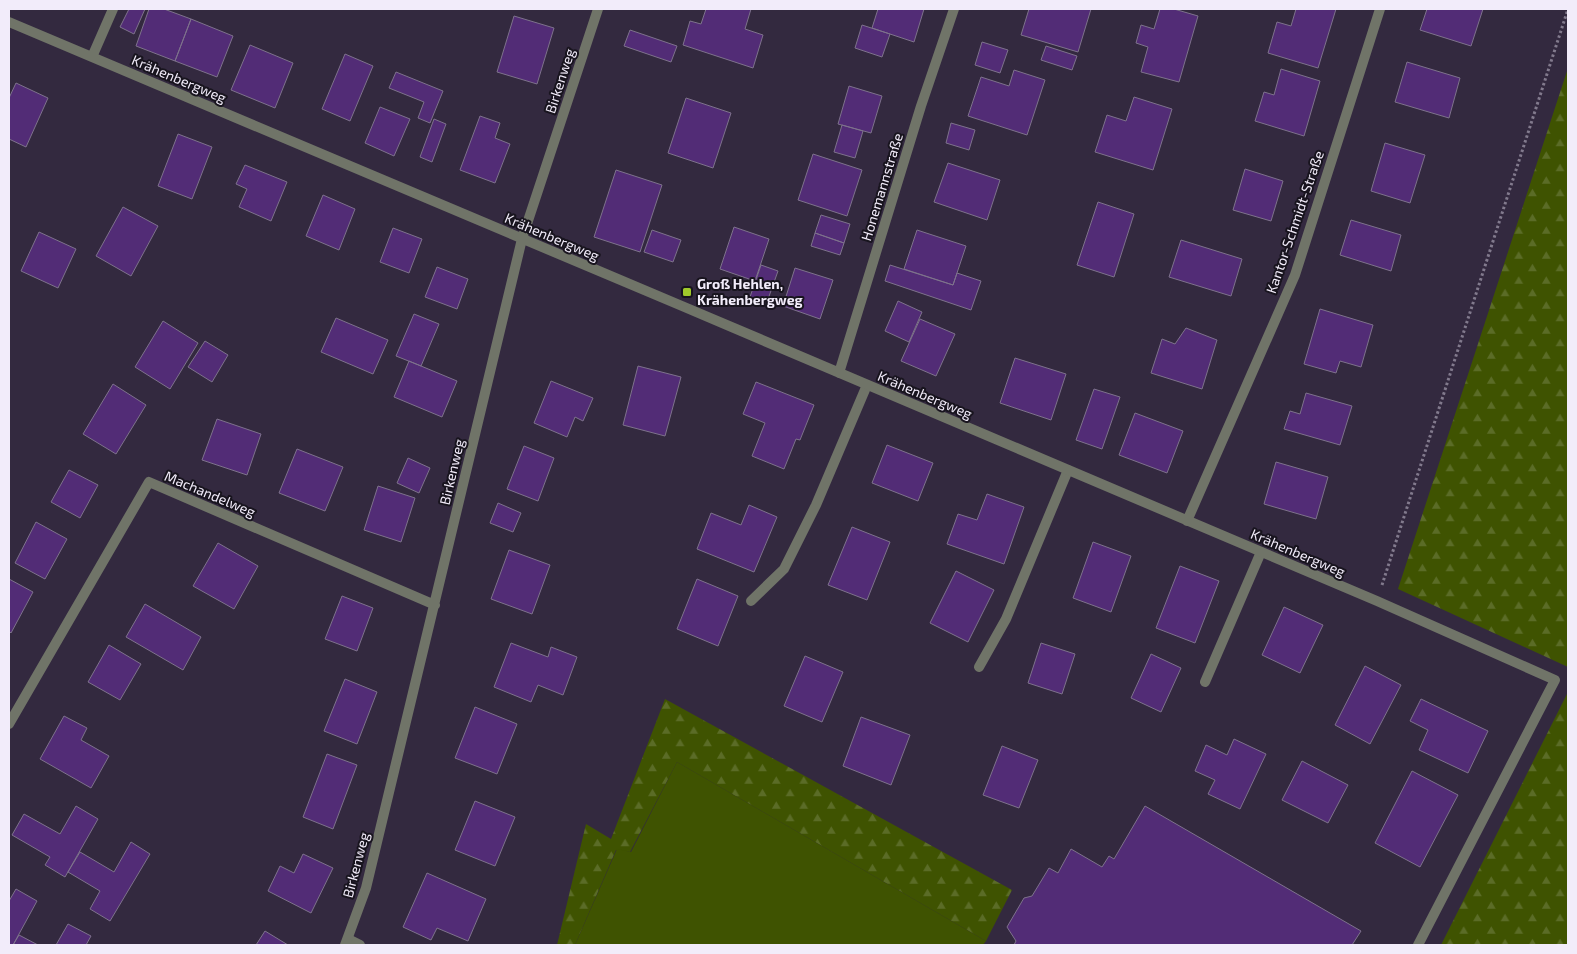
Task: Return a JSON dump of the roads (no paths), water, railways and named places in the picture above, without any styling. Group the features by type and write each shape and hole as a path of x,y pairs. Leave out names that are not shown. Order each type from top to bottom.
{"street":[{"path":"92,57 113,9"},
{"name":"Birkenweg","path":"346,942 366,888 522,239 598,9"},
{"name":"Honemannstraße","path":"839,373 921,106 954,9"},
{"name":"Kantor-Schmidt-Straße","path":"1187,521 1295,275 1380,9"},
{"name":"Krähenbergweg","path":"9,22 1261,552 1555,680 1418,945"},
{"path":"751,601 784,569 816,505 866,385"},
{"path":"979,667 1006,619 1068,470"},
{"name":"Machandelweg","path":"9,724 149,482 435,605"},
{"path":"1205,682 1261,552"},
{"path":"346,942 360,945"}],"place":[{"name":"Groß Hehlen, Krähenbergweg","path":"687,292"}]}
